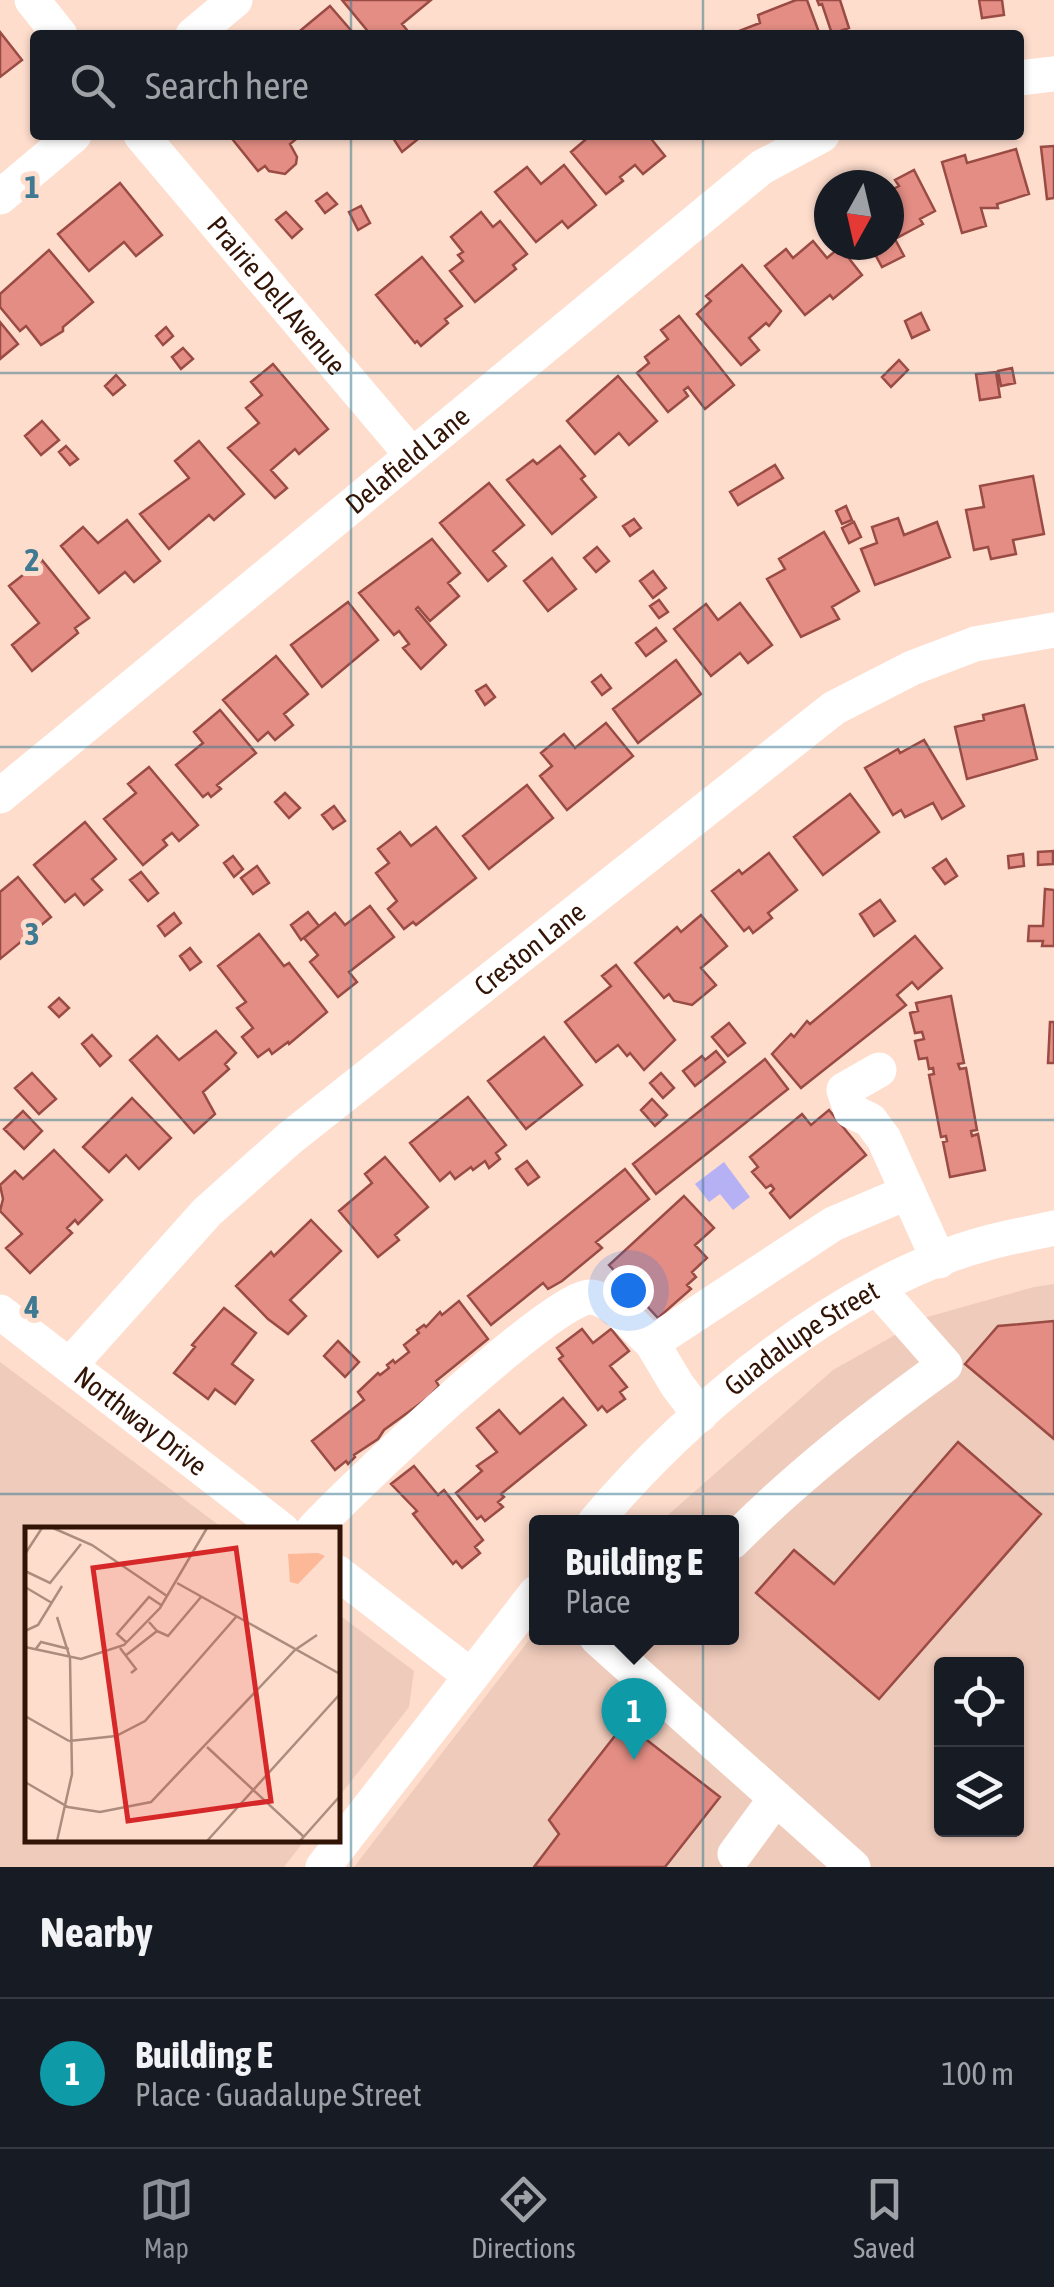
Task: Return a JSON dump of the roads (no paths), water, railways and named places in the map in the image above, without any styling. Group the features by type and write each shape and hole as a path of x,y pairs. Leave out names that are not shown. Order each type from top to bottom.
{"street":[{"path":"32,0 56,30"},
{"path":"199,30 235,0"},
{"path":"1024,77 1054,74"},
{"path":"0,196 68,140"},
{"name":"Prairie Dell Avenue","path":"145,140 411,454"},
{"name":"Delafield Lane","path":"0,796 762,168 813,140"},
{"name":"Creston Lane","path":"70,1366 207,1212 290,1138 834,708 912,668 975,644 1054,630"},
{"path":"879,1070 844,1090 851,1111 870,1120 884,1139 939,1261"},
{"path":"652,1343 832,1224 908,1192"},
{"name":"Guadalupe Street","path":"602,1515 678,1433 752,1371 812,1329 878,1289 939,1261 985,1243 1054,1228"},
{"path":"739,1535 876,1414 945,1365 878,1289"},
{"path":"316,1527 435,1412 554,1314 578,1299 604,1300 652,1343 676,1385 700,1415"},
{"name":"Northway Drive","path":"0,1312 278,1527"},
{"path":"340,1575 471,1676"},
{"path":"323,1867 529,1602"},
{"path":"606,1645 852,1867"},
{"path":"735,1854 776,1798"}],"place":[{"name":"Building E","path":"634,1760"}]}
